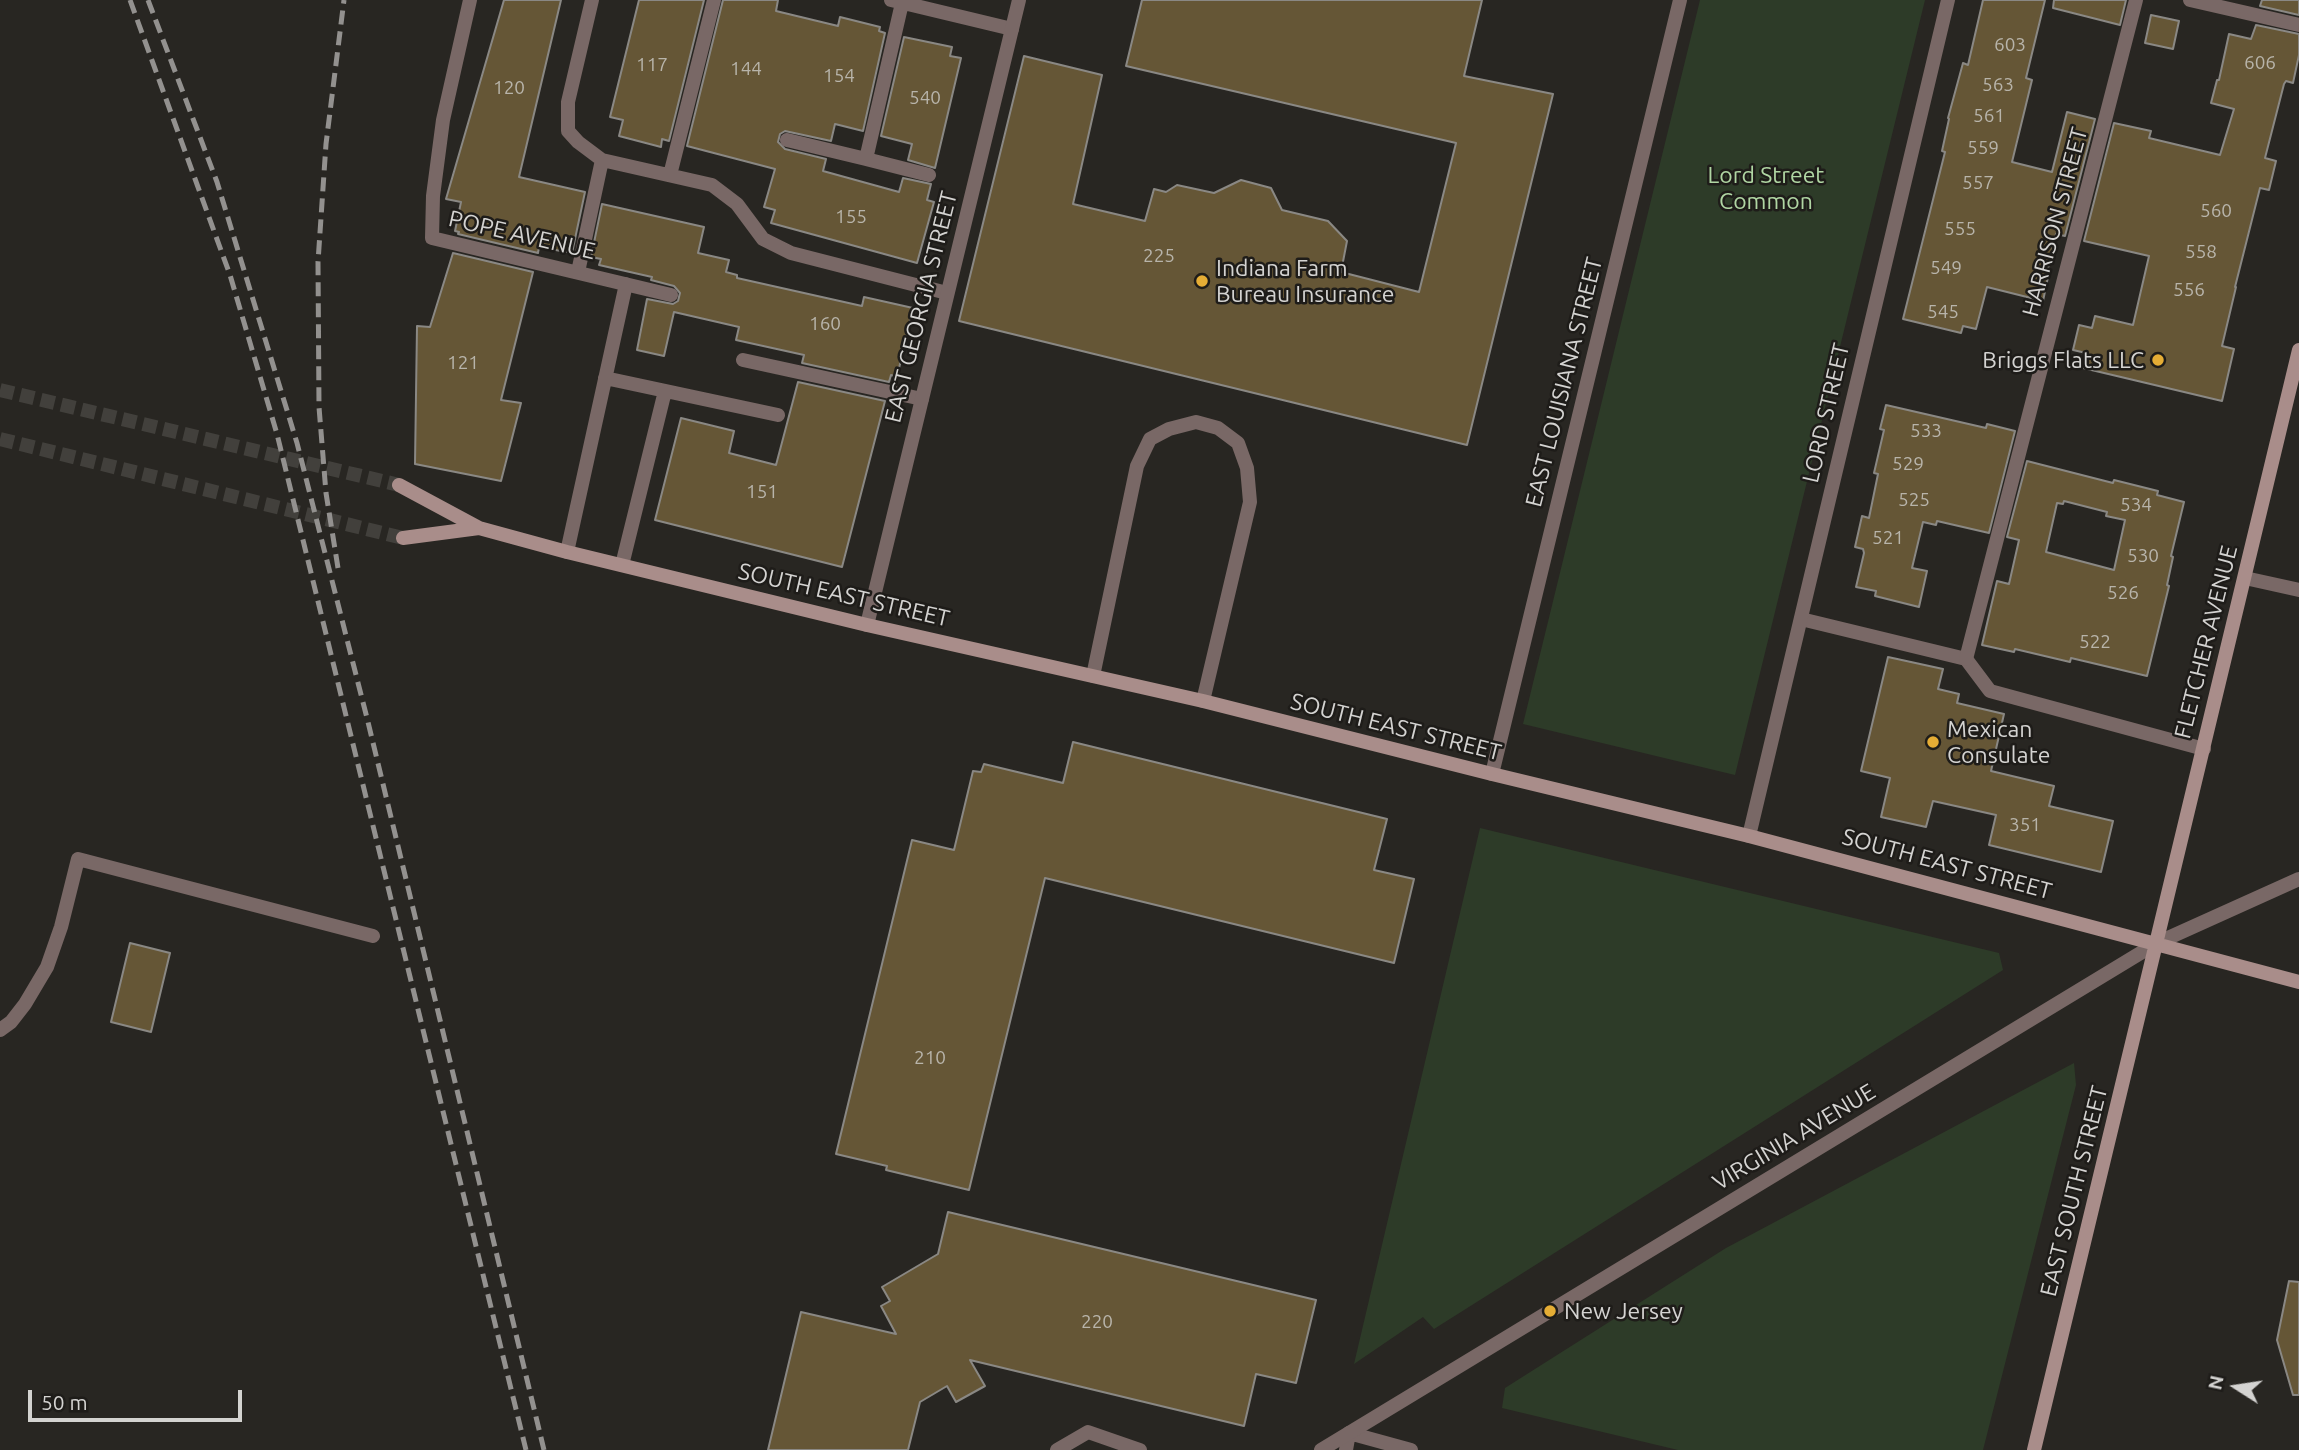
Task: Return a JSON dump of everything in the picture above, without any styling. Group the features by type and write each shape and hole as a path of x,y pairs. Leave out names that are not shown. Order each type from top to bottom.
{"main road":[{"name":"FLETCHER AVENUE","path":"2157,943 2299,350"},
{"name":"SOUTH EAST STREET","path":"399,485 479,528 567,552 867,625 1203,701 1749,836 2299,982"},
{"name":"SOUTH EAST STREET","path":"403,538 479,528"},
{"name":"EAST SOUTH STREET","path":"2034,1450 2157,943"}],"street":[{"name":"POPE AVENUE","path":"470,0 443,120 433,196 432,238 671,295"},
{"path":"592,0 568,102 568,131 602,160 712,185 737,204 763,239 791,253 947,293"},
{"path":"670,175 714,0"},
{"name":"EAST GEORGIA STREET","path":"867,625 1019,0"},
{"name":"EAST LOUISIANA STREET","path":"1492,774 1680,0"},
{"name":"LORD STREET","path":"1749,836 1948,0"},
{"name":"HARRISON STREET","path":"1966,659 2137,0"},
{"path":"2190,0 2299,26"},
{"path":"866,159 897,2 1012,29"},
{"path":"788,140 929,175"},
{"path":"578,272 602,160"},
{"path":"567,552 626,284"},
{"path":"743,359 922,400"},
{"path":"605,377 778,415"},
{"path":"622,565 665,391"},
{"path":"1093,676 1138,466 1150,439 1169,429 1196,422 1218,428 1238,443 1247,468 1250,502 1203,701"},
{"path":"2245,578 2299,590"},
{"path":"1801,619 1966,659 1990,691 2204,749"},
{"path":"0,1030 11,1022 47,967 61,927 78,859 373,936"},
{"name":"VIRGINIA AVENUE","path":"1321,1450 2157,943 2299,879"},
{"path":"1057,1450 1088,1432 1140,1450"},
{"path":"1346,1450 1349,1433 1411,1450"}],"green space":[{"name":"Lord Street Common","path":"1700,0 1925,0 1735,775 1523,724"},
{"path":"1480,828 1999,953 2003,970 1434,1329 1423,1317 1354,1364"},
{"path":"2074,1063 2076,1085 1983,1450 1678,1450 1502,1408 1505,1388 1726,1248"}],"building":[{"path":"504,0 561,0 519,177 585,192 572,253 539,247 538,253 458,234 459,232 455,231 461,202 446,199"},
{"path":"639,0 704,0 669,141 662,139 661,147 619,136 623,120 610,117"},
{"path":"723,0 778,0 776,11 838,26 840,17 880,27 879,31 885,33 863,131 835,124 831,141 785,131 780,134 778,142 785,149 826,159 823,171 899,192 903,178 931,184 927,200 934,202 917,263 771,223 775,210 764,207 775,169 687,146"},
{"path":"1142,0 1482,0 1464,76 1553,94 1467,445 959,321 1024,56 1102,75 1073,204 1145,221 1154,189 1166,192 1177,185 1214,193 1241,180 1271,188 1282,210 1328,221 1347,241 1341,272 1419,292 1456,143 1126,66"},
{"path":"1983,0 2045,0 2026,78 2032,80 2012,162 2052,172 2067,112 2095,119 2065,236 2056,234 2043,301 1987,287 1976,329 1963,326 1961,333 1903,319 1945,152 1942,151 1948,118 1963,63 1968,65"},
{"path":"2054,0 2126,0 2120,25 2053,8"},
{"path":"2262,0 2299,0 2299,15 2260,6"},
{"path":"2151,15 2179,21 2173,49 2145,43"},
{"path":"2256,25 2299,34 2299,55 2293,83 2286,81 2284,84 2265,158 2276,161 2269,190 2260,188 2235,287 2222,346 2234,349 2222,401 2083,368 2086,353 2073,350 2079,325 2092,328 2095,316 2133,325 2149,256 2084,241 2114,123 2151,131 2149,138 2220,155 2234,109 2211,103 2229,34 2251,39"},
{"path":"904,37 952,47 950,56 961,58 935,168 908,160 912,144 881,136"},
{"path":"602,204 704,227 698,253 729,260 726,272 737,275 737,278 862,306 864,297 913,308 897,377 891,375 889,382 802,363 804,355 736,340 739,327 674,312 664,356 637,350 647,299 673,304 678,301 680,293 674,286 651,280 652,277 599,265 601,259 591,257"},
{"path":"453,253 533,272 501,400 521,403 501,481 415,464 417,326 430,327"},
{"path":"798,382 885,401 842,567 655,520 681,418 734,431 729,453 776,465"},
{"path":"1886,405 1986,428 1987,424 2015,431 1989,533 1937,521 1936,525 1923,522 1912,568 1927,571 1919,607 1875,596 1876,591 1856,587 1864,553 1863,549 1855,547 1862,516 1869,518 1878,474 1874,473 1884,430 1880,429"},
{"path":"2027,461 2113,483 2114,480 2158,491 2157,495 2184,502 2171,556 2169,586 2147,676 2071,658 2070,662 2015,649 2014,652 1982,645 1997,581 2009,584 2019,540 2007,537","holes":["2064,501 2107,512 2106,516 2125,520 2114,570 2046,552 2057,503 2063,504"]},
{"name":"Mexican Consulate","path":"1888,657 1943,669 1938,689 1959,694 1957,703 2004,714 1991,771 2054,786 2049,806 2113,821 2101,872 1989,845 1996,815 1933,801 1926,827 1881,817 1890,778 1861,771"},
{"path":"1073,742 1387,819 1374,870 1414,879 1394,963 1045,878 969,1190 886,1170 887,1166 836,1154 912,840 954,850 973,771 981,772 984,764 1063,783"},
{"path":"130,943 170,953 151,1032 111,1022"},
{"path":"948,1212 1316,1300 1296,1383 1256,1374 1244,1426 970,1360 985,1386 956,1402 947,1386 920,1402 908,1450 768,1450 801,1312 896,1334 881,1306 890,1301 882,1287 938,1254"},
{"path":"2289,1281 2299,1282 2299,1395 2293,1395 2277,1340"}],"tunnel":[{"path":"0,390 399,485"},
{"path":"0,439 403,538"}],"railway":[{"path":"130,0 230,275 277,434 526,1450"},
{"path":"148,0 217,182 297,443 368,722 544,1450"},
{"path":"338,568 326,493 319,407 318,262 326,144 344,0"}],"place":[{"name":"Indiana Farm Bureau Insurance","path":"1202,281"},
{"name":"Briggs Flats LLC","path":"2158,360"},
{"name":"Mexican Consulate","path":"1933,742"},
{"name":"New Jersey","path":"1550,1311"}]}
